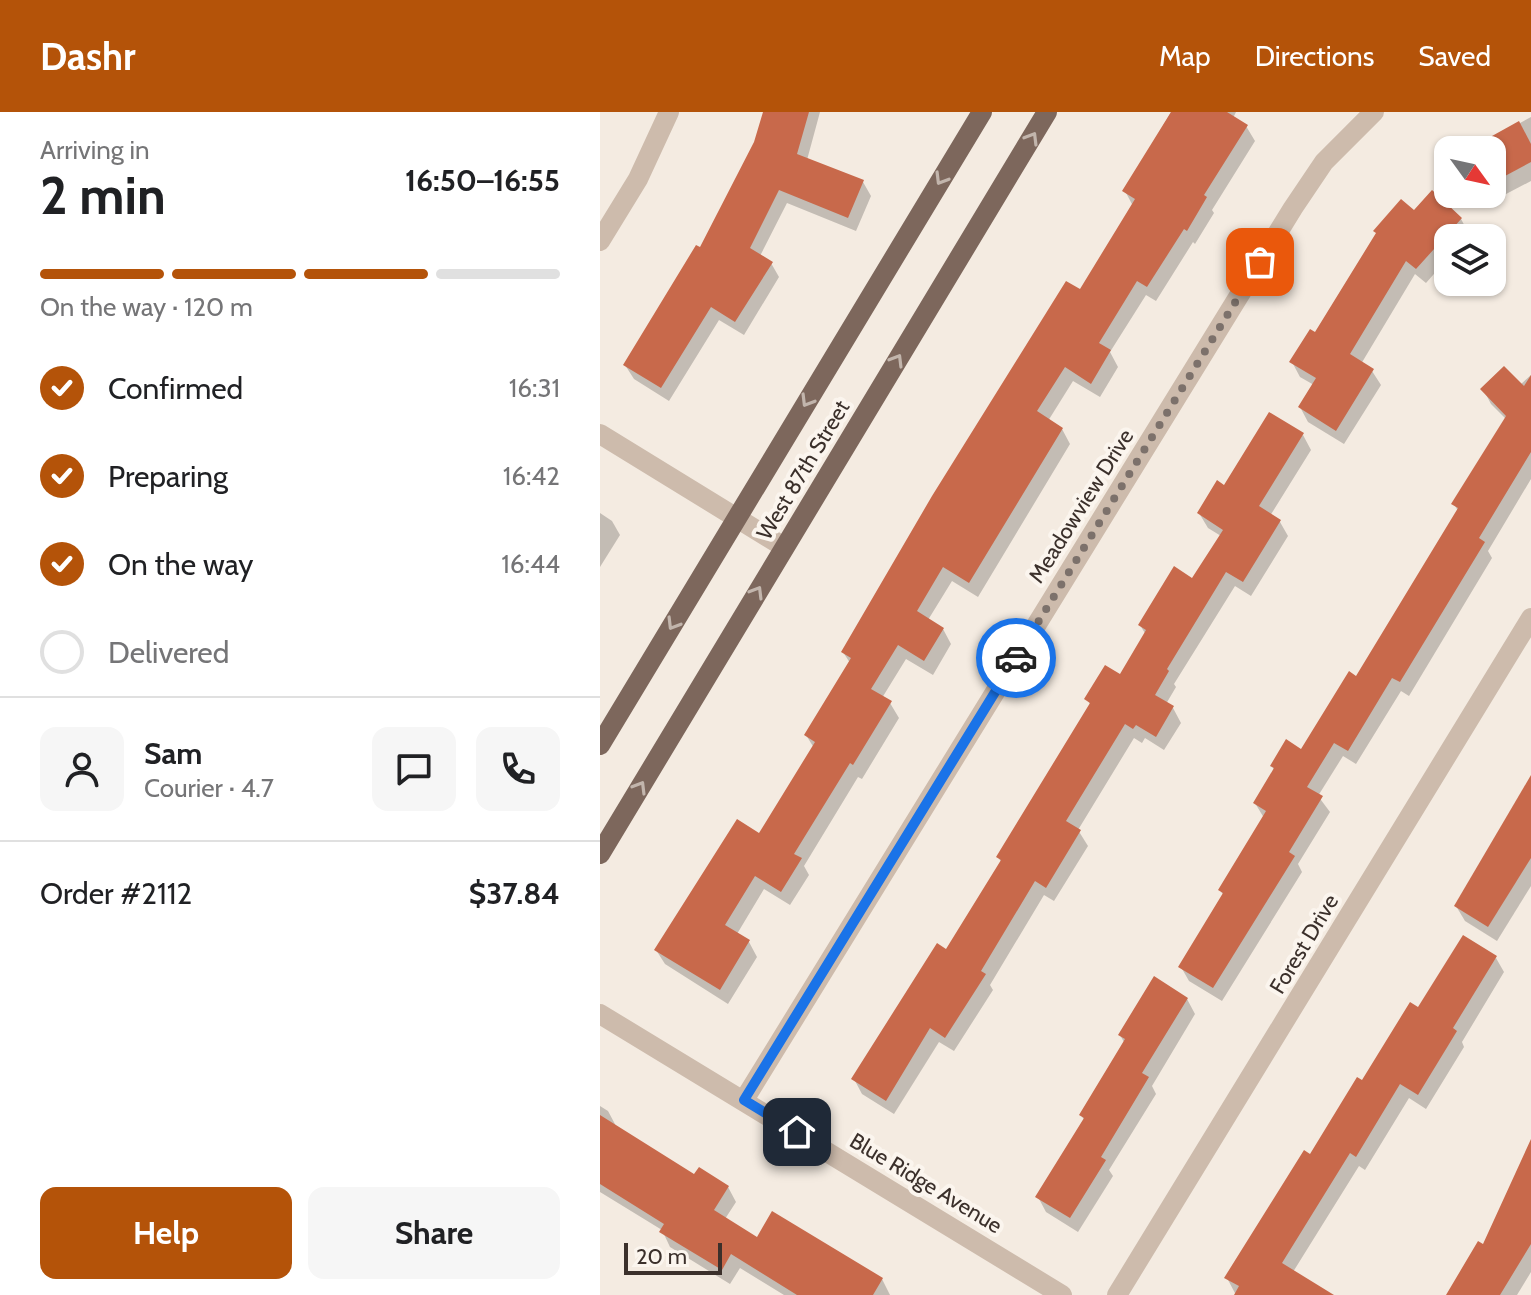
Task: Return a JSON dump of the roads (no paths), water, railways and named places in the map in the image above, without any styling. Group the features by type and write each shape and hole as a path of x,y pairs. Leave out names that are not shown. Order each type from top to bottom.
{"main road":[{"name":"West 87th Street","path":"600,745 982,112"},
{"name":"West 87th Street","path":"600,854 1047,112"}],"street":[{"path":"600,241 638,179 669,112"},
{"name":"Meadowview Drive","path":"744,1100 1293,208 1324,162 1374,112"},
{"path":"600,434 784,547"},
{"name":"Forest Drive","path":"1117,1295 1531,618"},
{"name":"Blue Ridge Avenue","path":"600,1014 1062,1295"}]}
